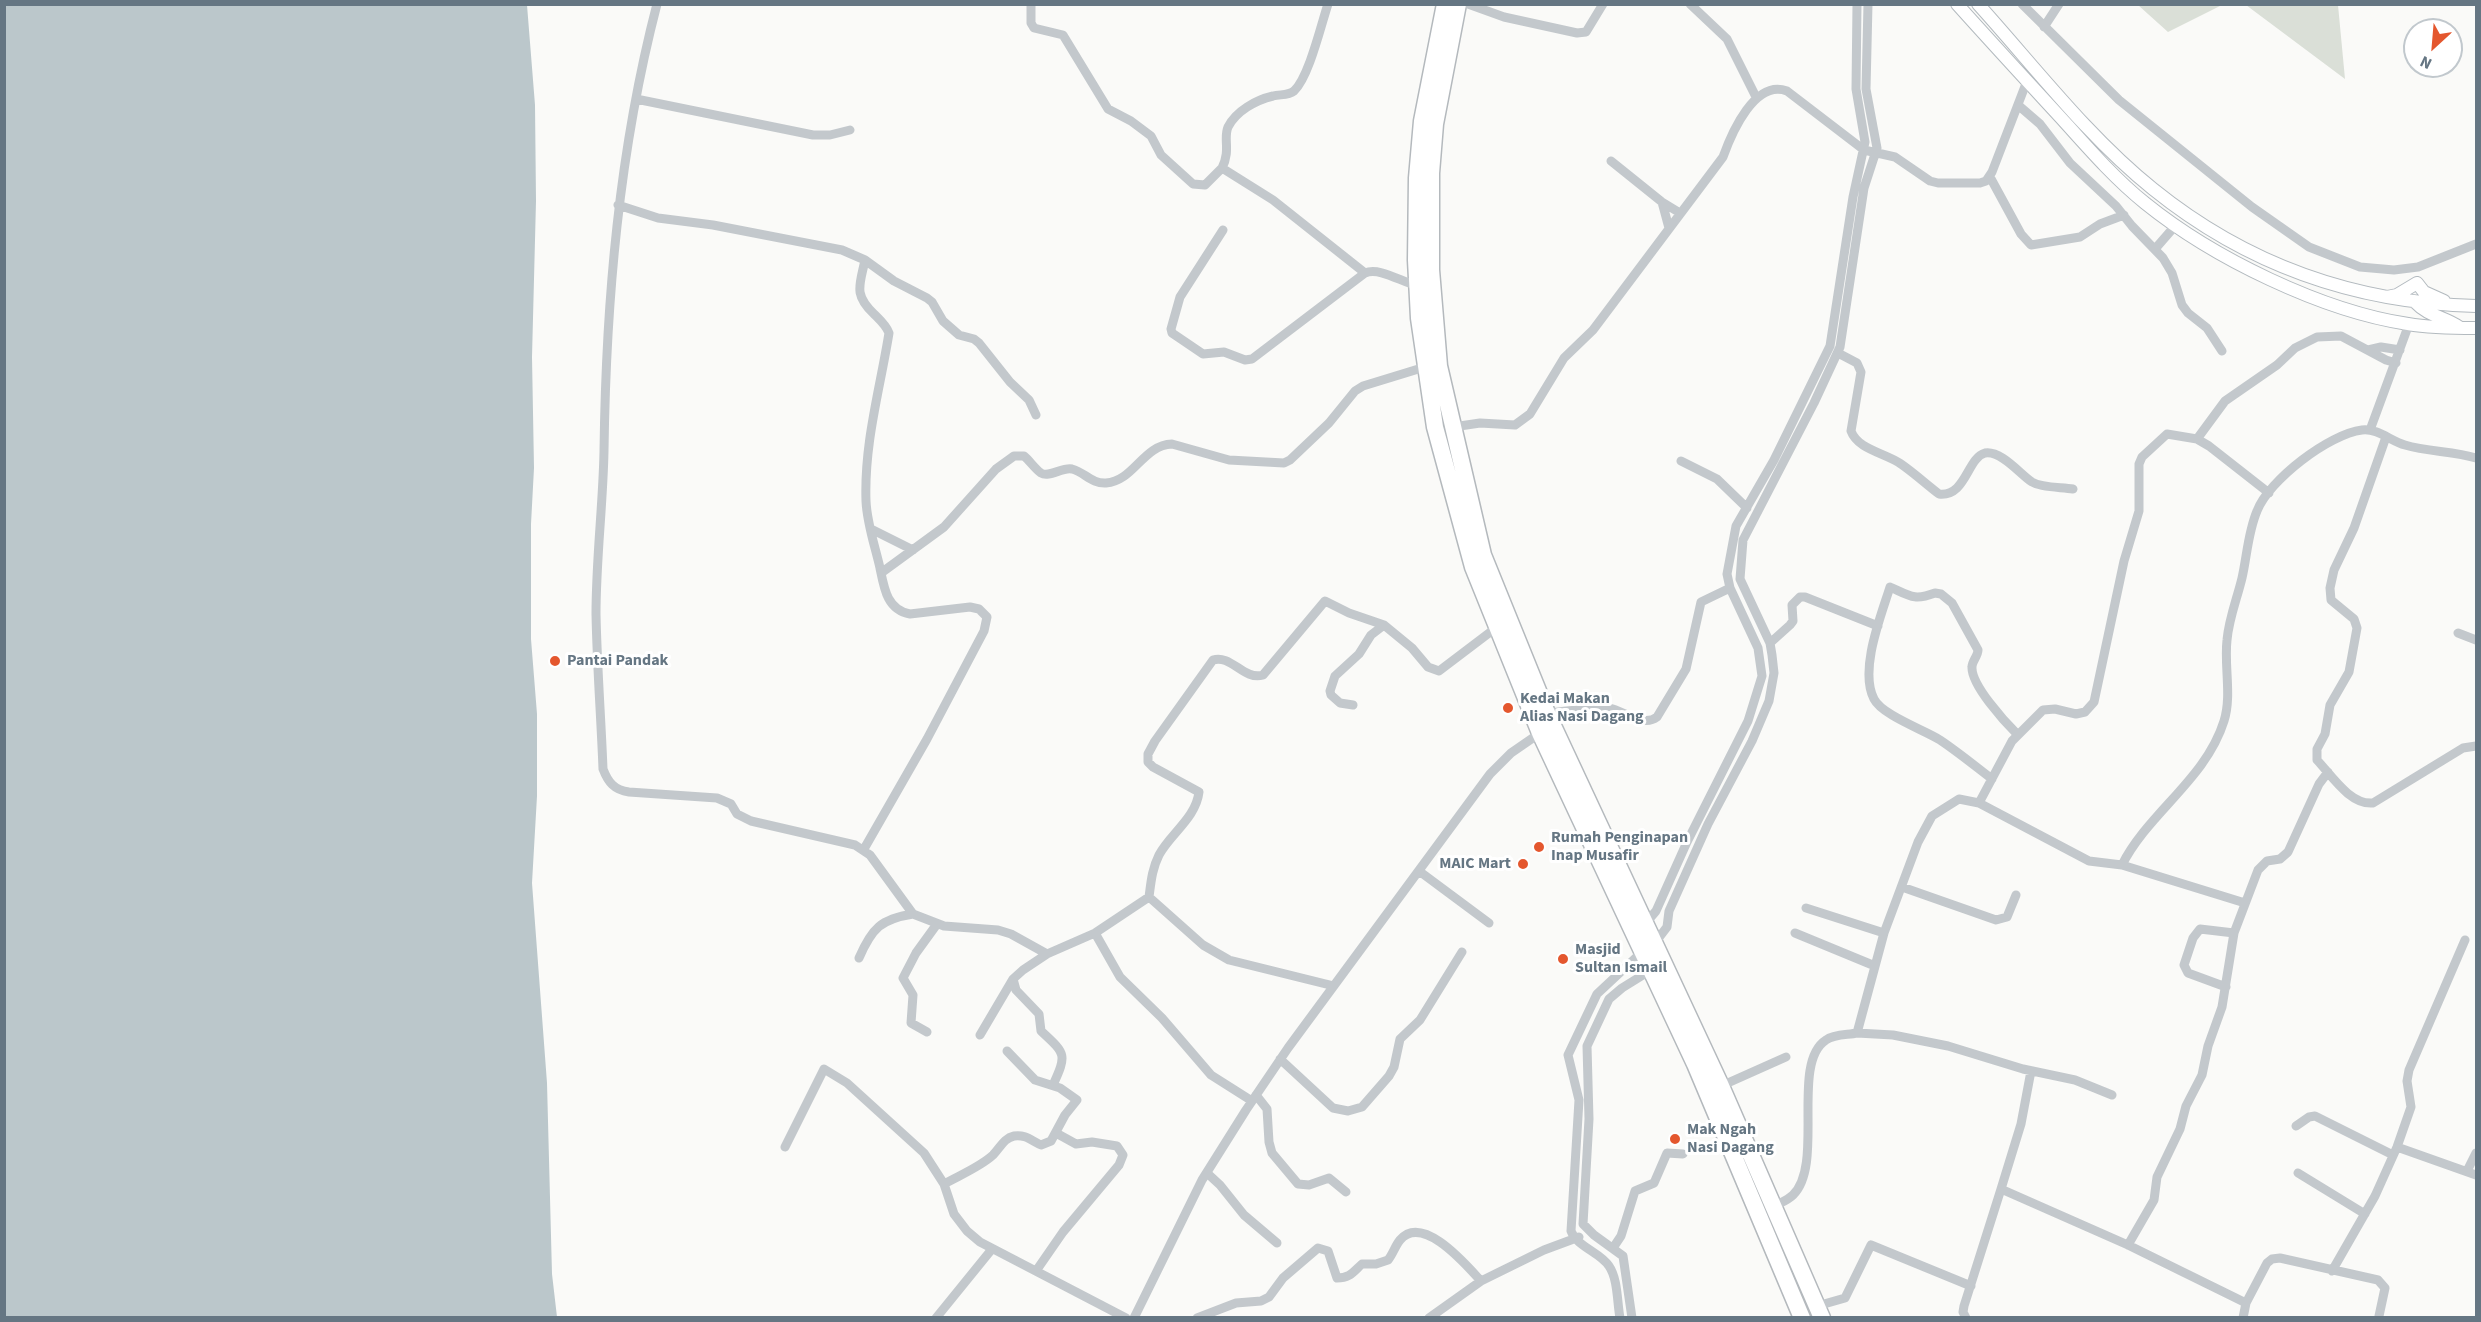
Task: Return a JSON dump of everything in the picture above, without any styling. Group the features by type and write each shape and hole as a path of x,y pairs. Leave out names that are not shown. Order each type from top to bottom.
{"highway":[{"path":"1445,4 1422,121 1417,178 1418,286 1425,367 1435,427 1473,567 1540,733 1648,948 1721,1086 1816,1306"},
{"path":"1458,4 1435,124 1431,173 1434,318 1439,366 1483,555 1547,713 1645,924 1651,970 1695,1064 1802,1317"},
{"path":"1794,1299 1816,1306"}],"main road":[{"path":"1957,4 2124,184 2175,226 2247,268 2360,314 2409,324 2476,328"},
{"path":"1978,4 2103,143 2152,188 2179,209 2226,239 2304,275 2335,286 2416,303 2476,306"},
{"path":"2386,297 2397,295 2417,283 2430,295 2453,305"},
{"path":"2416,303 2431,315 2444,318 2460,328"}],"street":[{"path":"657,4 636,99 618,205 603,415 604,452 597,603 603,769 606,779 620,791 717,798 731,804 743,818 855,845 864,849 914,914 937,924 998,930 1011,934 1047,954"},
{"path":"1031,4 1031,23 1034,28 1063,35 1108,109 1131,121 1151,136 1161,155 1193,184 1205,185 1222,168 1228,153 1228,127 1241,111 1262,100 1292,93 1296,89 1309,63 1328,4"},
{"path":"1468,4 1504,17 1577,33 1586,32 1603,4"},
{"path":"1690,4 1727,39 1756,97"},
{"path":"1645,924 1656,911 1687,842 1748,721 1762,676 1758,648 1730,588 1726,574 1733,537 1830,346 1853,197 1864,150 1864,127 1856,89 1857,4"},
{"path":"1620,1317 1614,1280 1609,1266 1577,1239 1571,1231 1579,1100 1568,1055 1597,994 1648,948 1667,927 1669,911 1700,842 1754,736 1769,701 1774,673 1770,643 1740,579 1743,540 1838,353 1862,199 1876,154 1877,141 1866,88 1868,4"},
{"path":"2022,4 2119,100 2243,200 2309,247 2360,267 2394,270 2418,267 2476,244"},
{"path":"2044,27 2059,4"},
{"path":"1453,427 1480,423 1515,425 1523,422 1538,402 1564,358 1593,330 1723,157 1730,137 1756,97 1772,88 1788,91 1864,150 1895,157 1922,177 1938,183 1980,183 1990,177 2027,81"},
{"path":"636,99 813,135 830,135 850,130"},
{"path":"2018,105 2040,124 2070,163 2116,206 2155,249 2172,273 2182,305 2188,313 2207,328 2222,351"},
{"path":"1611,161 1662,202 1680,213"},
{"path":"1222,168 1273,200 1365,273"},
{"path":"1990,177 2021,234 2031,245 2080,237 2100,224 2124,215"},
{"path":"1662,202 1669,228"},
{"path":"618,205 658,218 713,225 832,247 865,260 894,281 932,302 943,321 959,335 978,343 1010,382 1029,400 1036,415"},
{"path":"2155,249 2175,226"},
{"path":"1223,230 1180,297 1171,329 1172,333 1203,354 1224,352 1245,360 1252,359 1365,273 1378,271 1401,282 1418,286"},
{"path":"864,849 984,631 987,617 978,609 970,607 910,614 900,612 890,603 881,573 866,500 868,442 889,333 885,324 863,304 860,298 859,290 865,260"},
{"path":"2416,303 2418,267"},
{"path":"2370,430 2409,324"},
{"path":"2196,439 2225,401 2277,365 2302,343 2317,337 2341,336 2396,363"},
{"path":"2368,350 2381,347 2400,350"},
{"path":"1838,353 1857,363 1861,372 1851,431 1853,438 1860,444 1899,463 1939,494 1955,490 1979,457 1986,453 1993,454 2015,466 2033,483 2073,489"},
{"path":"881,573 944,527 996,470 1014,456 1024,456 1041,473 1046,474 1064,468 1106,483 1114,481 1133,469 1147,454 1164,445 1172,444 1235,461 1284,463 1329,423 1355,391 1363,386 1425,367"},
{"path":"2122,865 2137,838 2195,773 2224,721 2227,683 2226,641 2257,512 2268,493 2307,454 2351,433 2370,430 2405,445 2476,458"},
{"path":"1979,803 2017,734 2043,710 2055,709 2076,714 2085,712 2094,702 2120,580 2139,511 2139,464 2142,457 2167,434 2196,439 2209,446 2268,493"},
{"path":"2386,437 2354,528 2334,570 2330,588 2331,600 2354,619 2357,628 2349,672 2330,705 2326,729 2317,750 2317,760 2358,802 2373,802 2463,748 2476,746"},
{"path":"1682,461 1717,478 1747,508"},
{"path":"871,529 913,550"},
{"path":"1992,778 1938,738 1908,724 1877,703 1873,697 1869,664 1890,587 1920,599 1935,593 1947,598 1978,650 1972,665 1974,677 1993,709 2017,734"},
{"path":"1547,713 1604,708 1644,721 1652,721 1657,717 1686,669 1701,602 1730,588"},
{"path":"1770,643 1792,621 1792,605 1800,597 1878,626"},
{"path":"980,1035 1013,979 1023,970 1047,954 1095,933 1149,897 1153,870 1159,855 1189,815 1199,792 1153,768 1148,762 1148,754 1213,660 1221,658 1252,676 1263,675 1325,601 1349,613 1384,625 1412,648 1428,667 1439,671 1497,627"},
{"path":"1353,705 1340,703 1331,695 1330,691 1335,676 1359,654 1371,635 1384,625"},
{"path":"2458,633 2476,640"},
{"path":"1134,1317 1176,1230 1207,1173 1280,1059 1501,761 1540,733"},
{"path":"2128,1245 2154,1200 2157,1178 2183,1121 2186,1106 2202,1074 2226,987 2234,933 2261,865 2267,861 2280,859 2288,852 2319,784 2328,772"},
{"path":"1857,1033 1884,933 1918,842 1932,816 1959,800 1979,803 2089,861 2122,865 2245,903"},
{"path":"1419,871 1489,923"},
{"path":"1902,887 1996,920 2007,917 2016,895"},
{"path":"1149,897 1203,945 1229,960 1334,986"},
{"path":"1806,908 1884,933"},
{"path":"859,958 869,936 877,927 892,918 914,914"},
{"path":"927,1032 911,1023 913,995 903,978 916,953 937,924"},
{"path":"2226,987 2188,973 2184,965 2193,938 2200,929 2234,933"},
{"path":"1095,933 1120,977 1162,1018 1211,1075 1251,1102 1267,1109 1272,1153 1298,1184 1309,1185 1329,1178 1346,1192"},
{"path":"1795,933 1875,966"},
{"path":"2332,1271 2365,1214 2395,1151 2411,1107 2407,1081 2409,1071 2465,940"},
{"path":"1280,1059 1333,1108 1348,1111 1362,1107 1389,1076 1394,1066 1400,1039 1419,1020 1462,952"},
{"path":"1632,1317 1625,1260 1588,1229 1582,1221 1589,1119 1587,1046 1609,999 1651,970"},
{"path":"1013,979 1016,990 1039,1014 1041,1031 1059,1049 1063,1057 1063,1063 1053,1085"},
{"path":"1773,1207 1792,1196 1803,1178 1809,1078 1814,1057 1820,1045 1829,1038 1857,1033 1924,1040 2031,1071 2075,1080 2112,1095"},
{"path":"944,1184 993,1155 1007,1139 1016,1136 1027,1137 1045,1144 1051,1141 1077,1100 1053,1085 1035,1080 1007,1052"},
{"path":"1721,1086 1786,1057"},
{"path":"785,1147 824,1069 847,1083 924,1153 944,1184 954,1214 966,1231 992,1249 1126,1317"},
{"path":"1966,1317 1963,1311 2021,1124 2031,1071"},
{"path":"2296,1126 2309,1117 2315,1116 2395,1151 2476,1174"},
{"path":"1036,1271 1063,1232 1119,1165 1123,1155 1117,1146 1092,1142 1076,1144 1056,1133"},
{"path":"1613,1248 1621,1236 1635,1191 1654,1183 1667,1153 1683,1154"},
{"path":"2467,1171 2476,1153"},
{"path":"1207,1173 1220,1185 1244,1215 1277,1243"},
{"path":"2298,1173 2365,1214"},
{"path":"2001,1189 2128,1245 2246,1303"},
{"path":"1429,1317 1481,1281 1544,1250 1577,1239 1588,1229"},
{"path":"1197,1317 1236,1303 1261,1301 1269,1297 1283,1278 1318,1248 1328,1251 1342,1278 1352,1275 1362,1264 1376,1264 1388,1260 1400,1240 1416,1233 1430,1235 1444,1244 1481,1281"},
{"path":"1816,1306 1845,1298 1871,1245 1971,1286"},
{"path":"936,1317 992,1249"},
{"path":"2243,1317 2246,1303 2267,1263 2272,1259 2280,1258 2370,1278 2383,1284 2385,1293 2379,1316"}],"shaded area":[{"path":"5,4 527,5 535,105 536,201 532,357 534,468 531,524 531,639 537,714 537,796 532,883 547,1083 552,1274 557,1317 5,1317"},
{"path":"2138,5 2222,5 2168,32"},
{"path":"2246,5 2338,5 2345,79"}],"place":[{"name":"Pantai Pandak","path":"555,661"},
{"name":"Kedai Makan Alias Nasi Dagang","path":"1508,708"},
{"name":"Rumah Penginapan Inap Musafir","path":"1539,847"},
{"name":"MAIC Mart","path":"1523,864"},
{"name":"Masjid Sultan Ismail","path":"1563,959"},
{"name":"Mak Ngah Nasi Dagang","path":"1675,1139"}]}
